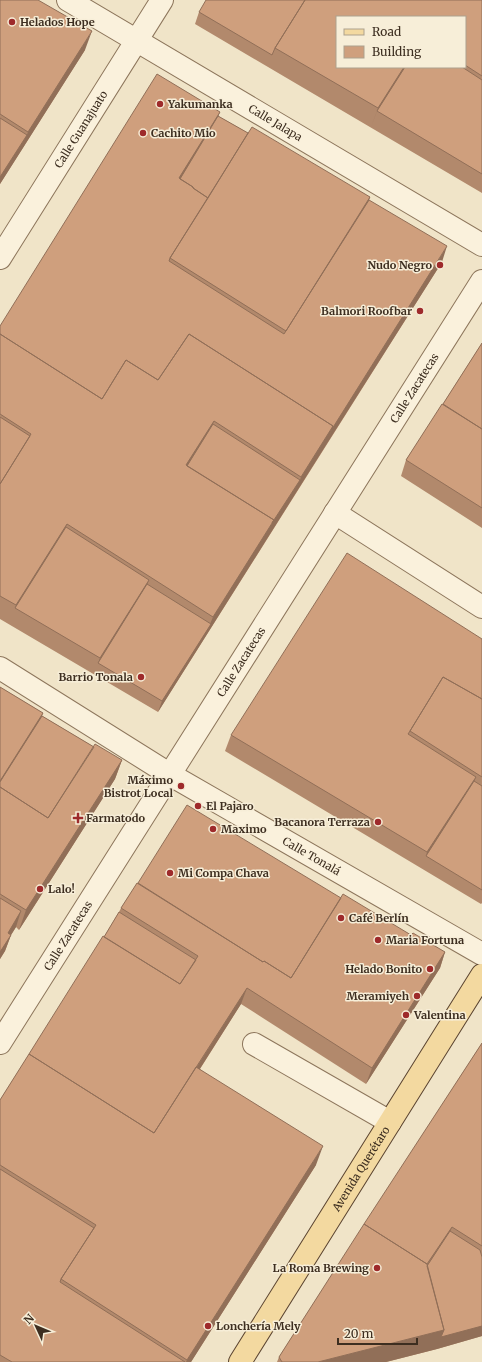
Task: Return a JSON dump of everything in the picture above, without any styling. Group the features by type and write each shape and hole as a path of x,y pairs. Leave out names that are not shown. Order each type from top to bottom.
{"main road":[{"name":"Avenida Querétaro","path":"240,1362 482,975"}],"street":[{"name":"Calle Jalapa","path":"68,0 482,244"},
{"name":"Calle Guanajuato","path":"0,258 162,0"},
{"name":"Calle Zacatecas","path":"0,1043 482,281"},
{"path":"335,513 482,607"},
{"name":"Calle Tonalá","path":"0,668 169,774 482,954"},
{"path":"254,1044 390,1122"}],"building":[{"path":"0,0 38,0 92,31 28,132 0,114"},
{"path":"206,0 305,0 272,55 199,12"},
{"path":"305,0 482,0 482,76 466,66 466,16 336,16 336,68 403,68 378,108 275,48"},
{"path":"404,68 464,68 482,80 482,174 377,111"},
{"path":"157,74 220,112 179,178 208,198 169,261 284,334 369,200 447,246 332,429 333,426 189,334 158,380 126,360 102,399 0,334 0,326"},
{"path":"218,116 248,133 208,198 180,179"},
{"path":"0,118 27,135 0,177"},
{"path":"252,127 370,197 286,331 170,258"},
{"path":"0,334 102,399 126,360 158,380 189,334 333,426 301,477 214,421 186,465 274,520 213,617 67,524 16,605 0,596 0,484 31,434 0,414"},
{"path":"482,343 482,429 443,404"},
{"path":"442,404 482,429 482,508 406,460"},
{"path":"0,417 30,436 0,484"},
{"path":"213,424 300,480 274,520 187,466"},
{"path":"66,527 149,580 100,658 15,608"},
{"path":"347,553 482,639 482,699 443,677 408,734 476,777 427,852 231,735"},
{"path":"147,584 211,624 162,701 98,663"},
{"path":"443,677 482,699 482,777 410,731"},
{"path":"0,687 43,713 0,781"},
{"path":"42,716 94,747 48,818 0,787 0,782"},
{"path":"95,744 122,760 26,910 0,894 0,787 48,818"},
{"path":"474,781 482,786 482,890 426,856"},
{"path":"187,805 341,898 291,978 138,883"},
{"path":"137,883 291,978 343,894 411,935 413,933 445,952 372,1068 247,988 154,1133 29,1054 103,936 180,984 198,956 121,908"},
{"path":"0,898 21,911 8,933 11,935 0,952"},
{"path":"119,912 196,960 180,984 104,937"},
{"path":"482,1043 482,1246 452,1227 427,1264 364,1224"},
{"path":"29,1054 154,1133 196,1067 323,1146 187,1360 61,1279 96,1225 0,1165 0,1100"},
{"path":"0,1169 94,1228 60,1282 185,1362 12,1362 0,1355"},
{"path":"364,1224 427,1264 444,1330 318,1362 282,1362 279,1357"},
{"path":"450,1231 480,1250 482,1257 482,1326 441,1337 444,1330 427,1266"}],"place":[{"name":"Helados Hope","path":"12,22"},
{"name":"Yakumanka","path":"160,104"},
{"name":"Cachito Mio","path":"143,133"},
{"name":"Nudo Negro","path":"440,265"},
{"name":"Balmori Roofbar","path":"420,311"},
{"name":"Barrio Tonala","path":"141,677"},
{"name":"Máximo Bistrot Local","path":"181,786"},
{"name":"El Pajaro","path":"198,806"},
{"name":"Farmatodo","path":"78,818"},
{"name":"Bacanora Terraza","path":"378,822"},
{"name":"Maximo","path":"213,829"},
{"name":"Mi Compa Chava","path":"170,873"},
{"name":"Lalo!","path":"40,889"},
{"name":"Café Berlín","path":"341,918"},
{"name":"Maria Fortuna","path":"378,940"},
{"name":"Helado Bonito","path":"430,969"},
{"name":"Meramiyeh","path":"417,996"},
{"name":"Valentina","path":"406,1015"},
{"name":"La Roma Brewing","path":"377,1268"},
{"name":"Lonchería Mely","path":"208,1326"}]}
